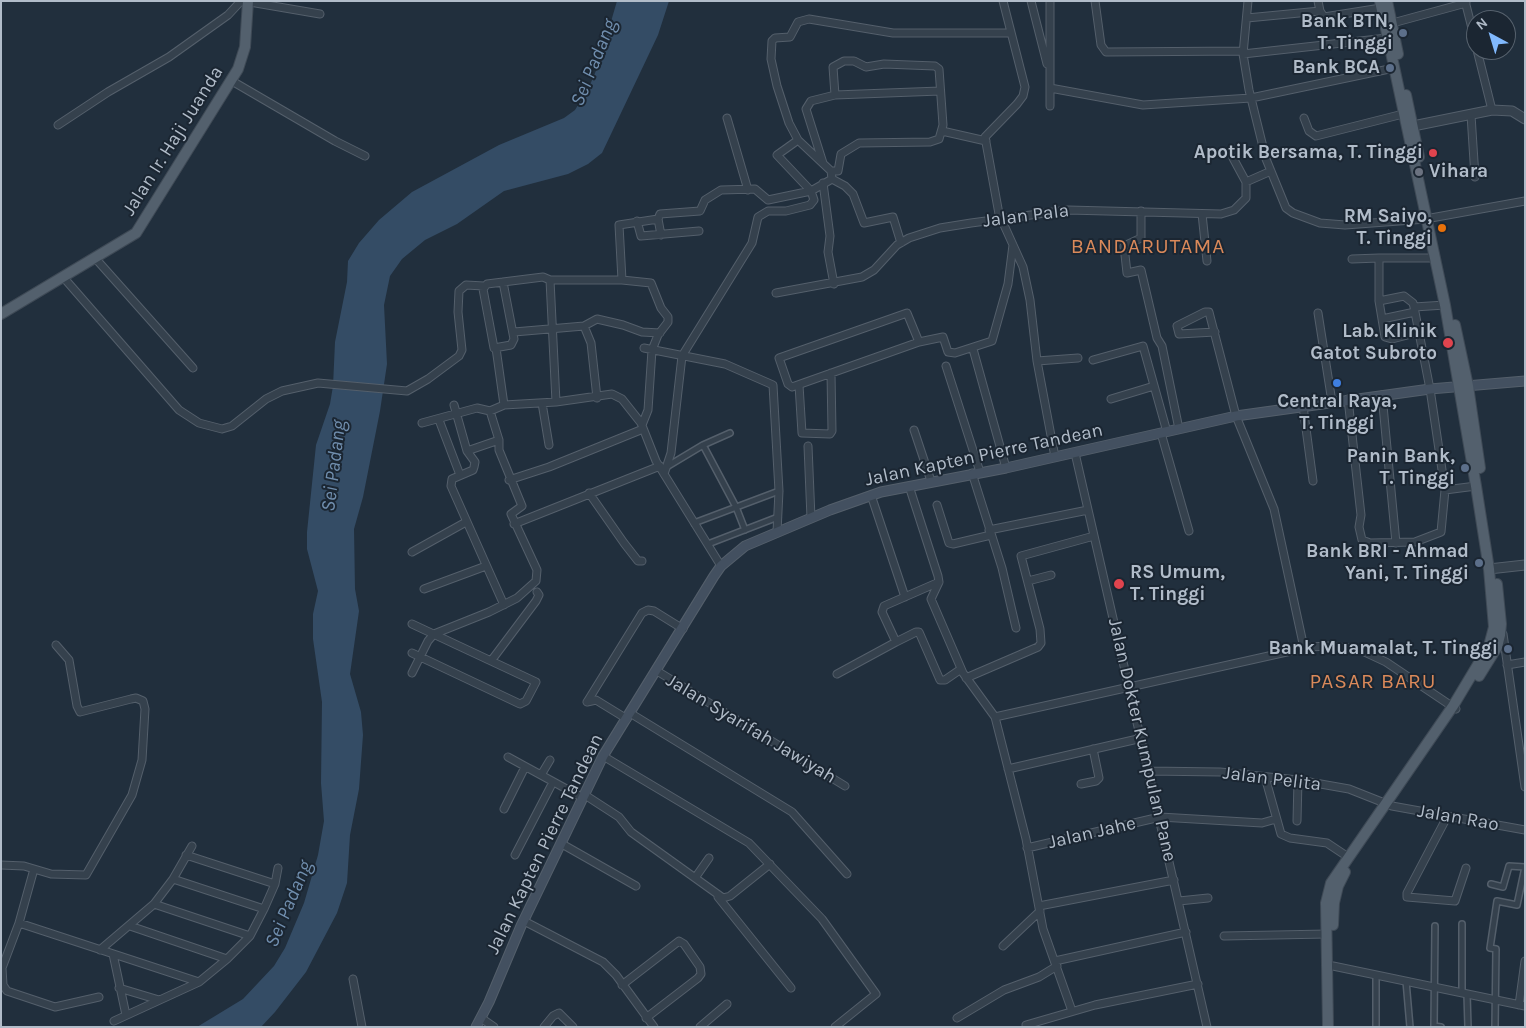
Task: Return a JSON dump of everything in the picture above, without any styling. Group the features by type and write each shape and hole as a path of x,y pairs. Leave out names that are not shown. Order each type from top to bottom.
{"main road":[{"name":"Jalan Ir. Haji Juanda","path":"1,314 96,259 136,233 232,81 245,47 248,1"},
{"path":"1328,1027 1330,979 1333,966 1333,915 1338,886 1389,805 1497,647 1501,624 1463,386 1429,218 1413,126 1382,4"},
{"path":"1388,24 1387,38 1403,114 1429,218 1434,258 1463,386 1476,486 1492,569 1493,635 1489,646 1455,708"},
{"name":"Jalan Kapten Pierre Tandean","path":"476,1027 524,921 603,756 721,566 745,546 871,495 931,481 1006,468 1236,416 1430,388 1525,382"},
{"path":"1333,1027 1326,903 1330,889 1348,857 1389,805"}],"street":[{"path":"58,125 108,92 168,57 228,14 242,1 320,14"},
{"path":"1003,1 1025,87 1023,96 985,137 1001,219 1023,266 1030,300 1037,361 1056,457"},
{"path":"1032,1 1050,76"},
{"path":"1050,1 1050,106"},
{"path":"1095,1 1102,45 1106,52 1244,53 1387,38"},
{"path":"1248,1 1244,53 1251,98 1271,172 1286,208 1293,213 1320,223 1345,225 1429,218 1525,201"},
{"path":"1318,1 1320,11 1324,17 1382,4"},
{"path":"1388,24 1465,2"},
{"path":"1247,18 1320,11"},
{"path":"901,243 892,217 864,223 853,194 832,179 831,171 798,140 780,99 771,59 772,41 775,38 790,36 795,24 802,20 893,33 1011,33"},
{"path":"831,171 838,171 841,154 859,143 930,142 939,139 942,131 939,69 935,66 884,64 866,67 849,60 833,67 835,95"},
{"path":"1480,60 1492,110"},
{"path":"1050,88 1143,104 1251,98 1394,68"},
{"path":"232,81 335,141 366,156"},
{"path":"823,163 806,109 811,101 835,95 940,91"},
{"path":"1413,126 1492,110 1512,110 1525,119"},
{"path":"1304,118 1309,131 1316,136 1403,114"},
{"path":"1471,115 1475,177"},
{"path":"727,118 748,190"},
{"path":"942,131 986,141"},
{"path":"664,474 668,466 682,356 752,243 758,217 768,211 786,211 810,205 814,200 811,191 777,155 798,140"},
{"path":"1234,158 1246,182 1271,172"},
{"path":"661,235 658,219 660,214 700,211 705,200 721,190 759,191 768,200 811,191 832,179"},
{"name":"Jalan Pala","path":"776,293 805,286 834,284 868,274 901,243 918,234 940,228 1068,210 1221,214 1234,210 1246,198 1246,182"},
{"path":"823,183 830,236 828,252 834,284"},
{"path":"1141,211 1141,238 1124,246 1127,273 1141,270 1157,338 1162,346 1179,429"},
{"path":"1202,214 1207,260"},
{"path":"622,280 619,225 658,219"},
{"path":"637,221 639,236 699,231"},
{"path":"919,342 907,313 779,357 788,384 792,387 919,342 943,337 948,352 955,353 973,348 976,344 992,341 995,338 1008,284 1013,246"},
{"path":"1378,258 1379,301 1384,334 1392,340 1419,332"},
{"path":"1352,259 1434,258"},
{"path":"96,259 193,368"},
{"path":"64,278 179,410 199,423 226,429 266,399 282,391 318,383 407,391 456,360 462,350 458,305 459,291 466,285 484,286 543,277 550,280 622,280 651,283 654,286 661,308 668,317 668,322 652,350 648,410 642,427 549,467 509,480"},
{"path":"550,280 554,329 556,402"},
{"path":"496,348 511,345 514,332 503,282"},
{"path":"484,286 492,345 496,348 504,405"},
{"path":"1348,399 1361,515 1359,527 1362,540 1370,543 1415,542 1442,532 1445,490 1430,388 1415,309 1413,303 1404,296 1379,301"},
{"path":"1382,319 1415,309 1445,305"},
{"path":"1215,332 1185,335 1179,334 1177,331 1178,326 1182,322 1207,312 1210,316 1215,332 1236,416 1274,510 1304,648"},
{"path":"1318,313 1332,402"},
{"path":"514,332 584,326 597,319 642,332 660,333"},
{"path":"584,326 591,344 597,398"},
{"path":"1093,360 1138,345 1143,346 1189,531"},
{"path":"644,348 735,367 773,385 780,490 777,532"},
{"path":"973,348 1006,468"},
{"path":"1037,361 1078,358"},
{"path":"946,366 976,473 990,533 1002,568 1016,628"},
{"path":"799,385 802,433 830,434 832,431 831,373"},
{"path":"1111,399 1154,386"},
{"path":"422,423 439,420 477,408 490,411 504,405 597,398 612,394 622,399 642,427 664,474 721,566"},
{"path":"1382,395 1396,543"},
{"path":"542,403 550,445"},
{"path":"454,406 467,451 474,462 474,467 472,470 452,479 451,486 504,605"},
{"path":"1304,406 1313,481"},
{"path":"412,673 434,634 504,605 532,587 538,577 534,564 514,524 512,512 522,506 509,480 499,450 499,440 490,411"},
{"path":"439,420 460,475"},
{"path":"914,430 931,481"},
{"path":"668,466 703,445 730,433"},
{"path":"467,451 499,440"},
{"path":"703,445 736,507 745,530"},
{"path":"808,446 812,518"},
{"name":"Jalan Dokter Kumpulan Pane","path":"1075,452 1207,1027"},
{"path":"514,524 660,466"},
{"path":"908,486 935,563 939,582 932,599 961,669 995,717 1027,848 1043,929 1072,1011"},
{"path":"1445,490 1476,486"},
{"path":"694,523 780,490"},
{"path":"589,493 638,561 642,561"},
{"path":"871,495 905,597"},
{"path":"937,505 949,543 953,544 990,533 1088,510"},
{"path":"708,544 778,517"},
{"path":"412,552 466,522"},
{"path":"966,678 1038,647 1041,643 1040,629 1022,556 1094,536"},
{"path":"1492,569 1525,565"},
{"path":"424,589 486,566"},
{"path":"1028,581 1052,575"},
{"path":"896,642 882,610 905,597 939,582"},
{"path":"491,661 536,602 539,595 537,592"},
{"path":"683,629 654,611 648,610 636,620 587,702 596,700 629,716 792,812 847,874"},
{"path":"412,624 536,682 523,704 412,653"},
{"path":"1501,624 1525,787"},
{"path":"837,674 918,631 940,680 945,680 961,669"},
{"path":"1,865 34,869 51,874 86,875 132,795 142,760 145,709 143,701 136,698 80,712 77,706 69,660 56,645"},
{"path":"995,717 1304,648 1329,646 1358,649 1386,662 1455,708"},
{"path":"1507,665 1525,662"},
{"name":"Jalan Syarifah Jawiyah","path":"657,671 845,786"},
{"path":"1008,769 1142,738"},
{"path":"1081,784 1096,781 1099,778 1093,750"},
{"path":"603,756 749,843 822,919 876,991 875,996 835,1027"},
{"path":"508,757 619,817 632,832 722,898 730,896 770,864"},
{"path":"541,775 550,760"},
{"path":"504,810 525,766"},
{"name":"Jalan Pelita","path":"1149,771 1220,772 1298,780 1349,789 1389,805"},
{"path":"1265,777 1276,819 1284,836 1327,843 1348,857"},
{"path":"1297,821 1298,780"},
{"path":"515,855 553,782"},
{"name":"Jalan Rao","path":"1389,805 1525,830"},
{"name":"Jalan Jahe","path":"1027,848 1160,817 1262,822 1276,819"},
{"path":"1447,817 1407,897 1454,900 1466,868"},
{"path":"562,844 636,886"},
{"path":"100,950 154,904 173,879 192,846"},
{"path":"186,855 275,884"},
{"path":"695,878 709,858"},
{"path":"1490,884 1503,887 1510,866 1525,867 1517,905 1497,901 1490,948 1496,949 1495,1027"},
{"path":"114,1021 199,982 227,959 250,936 275,884 278,868"},
{"path":"34,869 19,923 2,968 2,981 7,990 55,1007 99,997"},
{"path":"173,879 264,909"},
{"path":"1003,946 1039,909 1174,880"},
{"path":"717,895 791,988"},
{"path":"1179,901 1208,898"},
{"path":"154,904 250,936"},
{"path":"524,921 602,962 654,1027"},
{"path":"19,923 199,982"},
{"path":"1462,924 1468,1027"},
{"path":"130,926 227,959"},
{"path":"1435,926 1436,987 1434,1026 1441,1027"},
{"path":"957,1018 1004,990 1039,977 1056,964 1186,932"},
{"path":"1224,936 1327,934"},
{"path":"622,985 674,943 679,941 684,944 701,970 698,978 646,1018"},
{"path":"113,954 126,1015"},
{"path":"1333,966 1522,1005 1525,961"},
{"path":"1376,975 1376,1027"},
{"path":"353,979 362,1027"},
{"path":"1406,981 1410,1027"},
{"path":"1026,1025 1072,1011 1198,984"},
{"path":"119,988 159,1000"},
{"path":"700,1027 727,1004"},
{"path":"544,1027 553,1016 559,1013 573,1027"},
{"path":"481,1018 494,1027"}],"water":[{"name":"Sei Padang","path":"617,1 669,1 658,35 602,153 588,164 568,174 504,191 457,224 425,240 402,259 390,276 384,305 387,364 363,497 354,529 355,589 359,611 350,674 361,712 363,735 359,789 350,835 347,883 337,913 306,972 261,1027 197,1027 243,999 274,966 285,948 304,903 318,855 324,821 321,783 322,702 313,639 313,614 318,591 307,549 307,532 316,445 330,404 333,386 335,342 347,282 348,261 359,243 379,220 412,192 499,145 564,118 575,110 589,87 598,66"}],"place":[{"name":"Bank BTN, T. Tinggi","path":"1403,33"},
{"name":"Bank BCA","path":"1390,68"},
{"name":"Apotik Bersama, T. Tinggi","path":"1433,153"},
{"name":"Vihara","path":"1419,172"},
{"name":"RM Saiyo, T. Tinggi","path":"1442,228"},
{"name":"Lab. Klinik Gatot Subroto","path":"1448,343"},
{"name":"Central Raya, T. Tinggi","path":"1337,383"},
{"name":"Panin Bank, T. Tinggi","path":"1465,468"},
{"name":"Bank BRI - Ahmad Yani, T. Tinggi","path":"1479,563"},
{"name":"RS Umum, T. Tinggi","path":"1119,584"},
{"name":"Bank Muamalat, T. Tinggi","path":"1508,649"}],"district":[{"name":"BANDARUTAMA","path":"1148,247"},
{"name":"PASAR BARU","path":"1373,682"}]}
